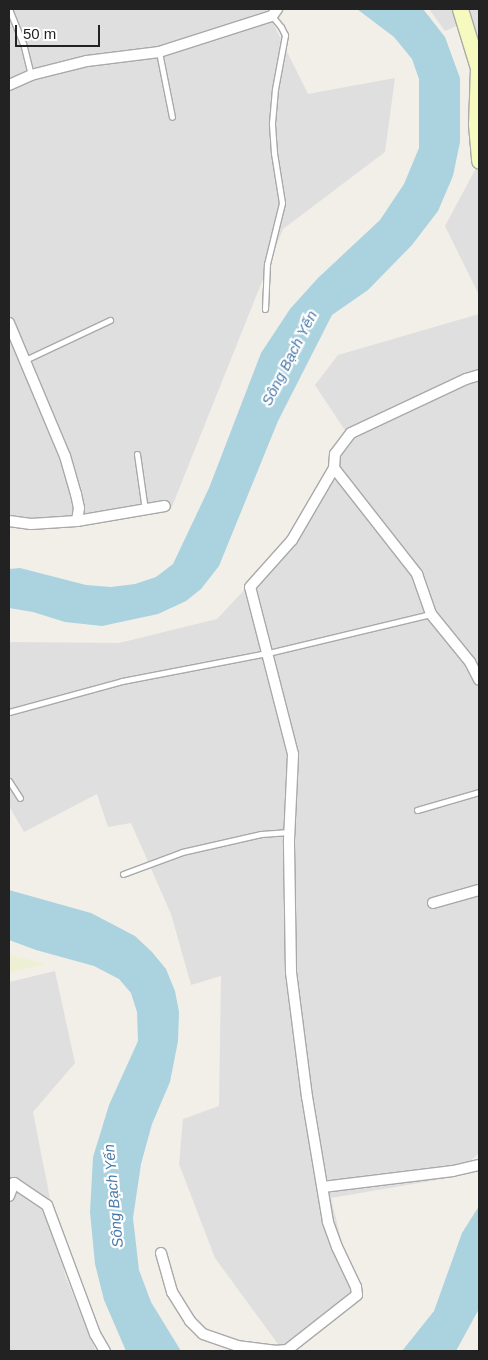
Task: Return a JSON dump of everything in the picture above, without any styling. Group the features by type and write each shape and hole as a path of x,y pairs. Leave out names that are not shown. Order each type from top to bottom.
{"street":[{"path":"464,10 478,68 476,124 479,161"},
{"path":"9,85 32,75 87,61 159,52 275,13"},
{"path":"9,323 65,456 79,508 77,521"},
{"path":"161,1253 172,1292 190,1321 203,1334 237,1346 275,1351 287,1350 357,1295 356,1287 337,1247 328,1222 307,1097 290,972 289,832 293,754 251,585 292,540 334,468 335,454 355,430 479,375"},
{"path":"334,468 416,574 431,614 470,662 479,680"},
{"path":"9,521 31,524 77,521 145,511 165,506"},
{"path":"433,903 479,890"},
{"path":"323,1187 453,1171 479,1165"},
{"path":"9,1196 14,1183 47,1205 95,1334 105,1351"}],"lane":[{"path":"9,9 23,43 32,75"},
{"path":"265,310 267,264 282,203 274,154 272,123 275,89 285,35 275,13"},
{"path":"159,52 172,117"},
{"path":"25,360 110,320"},
{"path":"137,454 145,511"},
{"path":"9,712 122,681 268,653 431,614"},
{"path":"9,781 20,798"},
{"path":"416,810 479,792"},
{"path":"123,874 182,852 261,834 289,832"}],"shaded area":[{"path":"9,9 266,9 308,94 395,78 385,152 283,229 171,509 9,521"},
{"path":"429,9 479,9 479,81 463,23 445,31"},
{"path":"479,81 479,295 445,226 475,170"},
{"path":"479,314 479,1153 454,1177 331,1198 355,1296 283,1351 215,1258 179,1164 183,1119 219,1106 221,976 191,985 171,914 131,823 108,827 97,794 24,832 9,806 9,642 119,643 217,619 288,543 350,438 315,385 338,355"},
{"path":"55,971 75,1063 33,1112 65,1275 96,1351 9,1351 9,982"}],"green space":[{"path":"9,954 46,964 9,973"}],"water":[{"name":"Sông Bạch Yến","path":"357,9 423,9 445,37 460,78 460,142 453,176 438,211 412,245 368,290 332,315 278,421 219,566 201,589 186,601 158,614 102,626 65,622 33,612 9,608 9,569 20,568 86,585 111,587 135,584 156,577 173,564 209,488 261,353 290,309 318,278 380,220 404,184 419,148 419,79 412,59 394,37"},
{"name":"Sông Bạch Yến","path":"9,890 91,913 135,936 166,969 175,991 179,1012 178,1041 170,1082 152,1124 141,1164 133,1218 139,1270 151,1302 181,1351 126,1351 104,1300 95,1264 90,1212 93,1157 109,1105 138,1041 137,1012 131,993 119,979 94,966 36,950 9,940"},
{"path":"479,1206 479,1309 456,1351 402,1351 434,1311 462,1233"}]}
